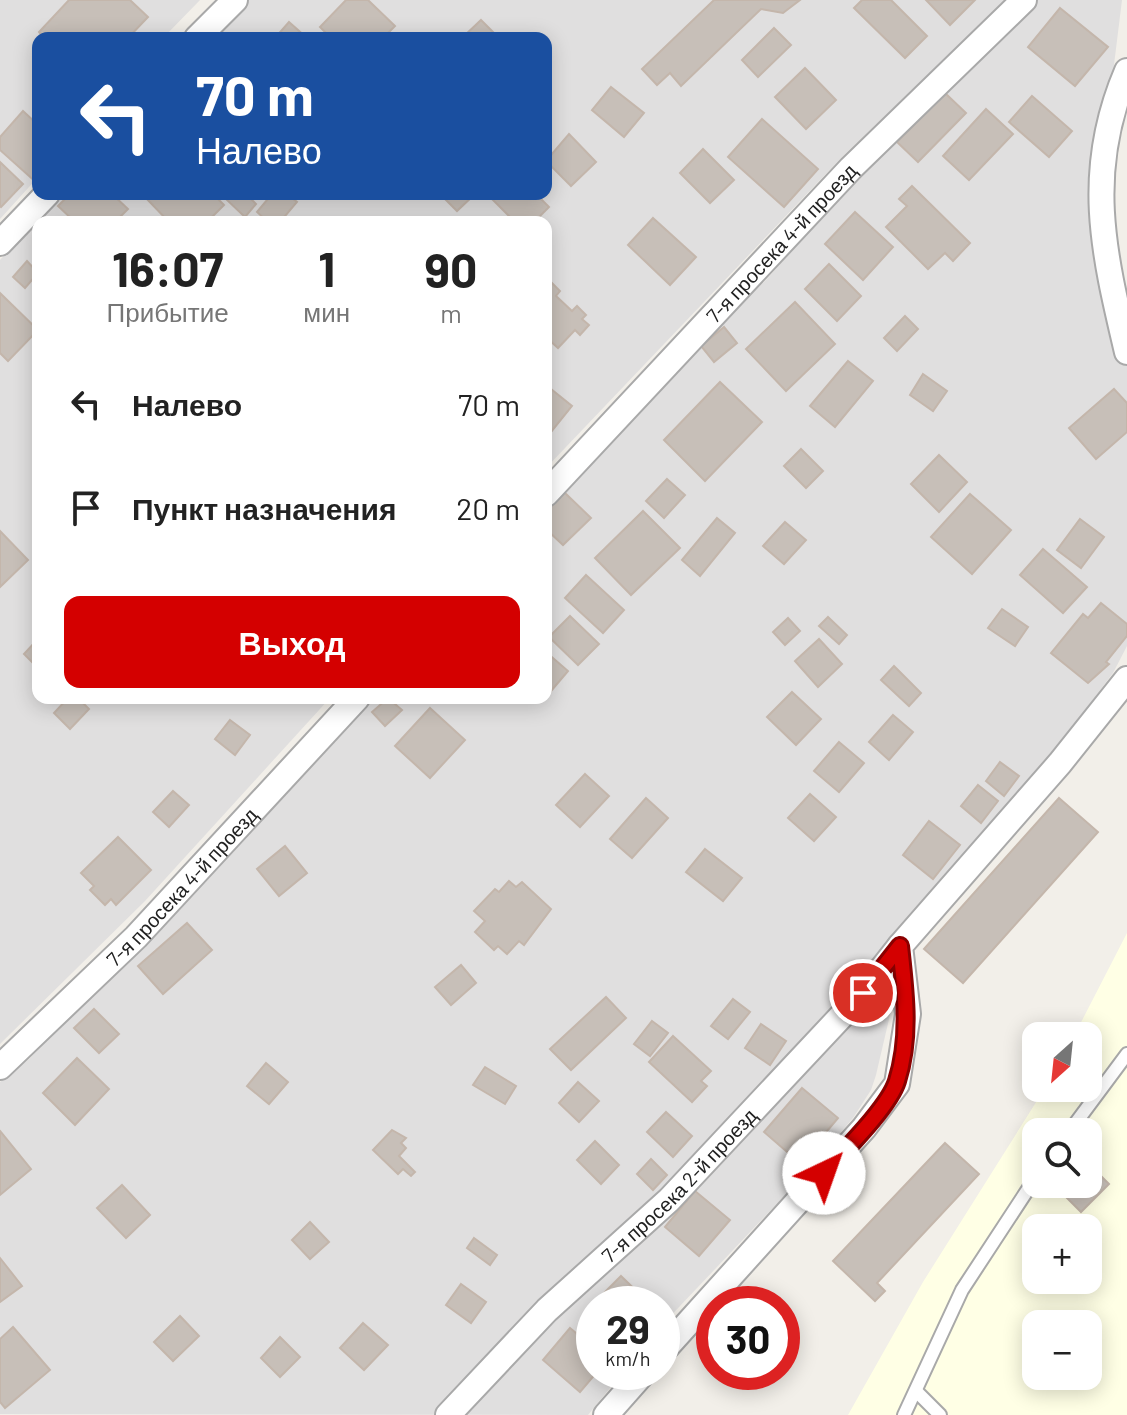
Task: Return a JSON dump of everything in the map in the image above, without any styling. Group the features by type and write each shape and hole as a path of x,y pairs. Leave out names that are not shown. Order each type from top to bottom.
{"street":[{"path":"203,32 235,0"},
{"name":"7-я просека 4-й проезд","path":"552,488 851,168 1024,0"},
{"path":"1127,71 1114,101 1104,143 1101,212 1127,352"},
{"path":"0,243 41,200"},
{"name":"7-я просека 2-й проезд","path":"448,1415 547,1310 669,1200 863,993 900,946 1060,763 1127,679"},
{"name":"7-я просека 4-й проезд","path":"0,1067 136,937 351,704"},
{"path":"680,1332 864,1128 897,1084 908,1014 900,946"},
{"path":"606,1415 628,1390"}],"lane":[{"path":"1079,1118 1127,1054"},
{"path":"904,1415 962,1290 1022,1198"},
{"path":"916,1391 940,1415"}],"shaded area":[{"path":"0,0 200,0 169,32 32,32 32,184 0,219"},
{"path":"248,0 1005,0 843,156 552,462 552,216 40,216 55,200 552,200 552,32 216,32"},
{"path":"1035,0 1122,0 1112,81 1092,150 1093,227 1127,336 1127,646 1113,673 1052,754 899,929 893,1002 876,1075 871,1090 853,1118 807,1172 680,1306 680,1286 576,1286 576,1390 608,1390 588,1415 0,1414 0,1082 29,1059 362,704 552,704 552,497 695,347 766,280 897,132"},
{"path":"32,225 32,704 325,704 145,901 0,1044 0,260"},
{"path":"1127,933 1127,1415 848,1415 923,1282 1022,1125 1022,1198 1102,1198 1102,1118 1026,1118 1036,1102 1102,1102 1102,1022 1081,1022"}],"building":[{"path":"69,0 130,0 148,17 134,32 39,32"},
{"path":"346,0 368,0 395,26 389,32 325,32 320,27"},
{"path":"714,0 800,0 783,13 761,9 681,86 670,73 657,85 642,69"},
{"path":"862,0 891,0 927,36 905,58 854,8"},
{"path":"926,0 975,0 950,25"},
{"path":"1060,8 1108,47 1075,86 1028,47"},
{"path":"481,20 493,32 468,32"},
{"path":"289,22 300,32 280,32"},
{"path":"774,28 791,45 758,77 742,60"},
{"path":"805,68 836,100 806,129 775,97"},
{"path":"611,87 644,113 624,137 592,110"},
{"path":"945,93 966,113 918,162 897,142"},
{"path":"1032,96 1072,131 1049,157 1009,122"},
{"path":"986,109 1013,134 969,180 943,156"},
{"path":"23,111 32,119 32,179 0,150 0,137"},
{"path":"762,119 818,169 784,207 728,157"},
{"path":"569,134 596,162 571,186 552,167 552,154"},
{"path":"703,149 734,180 710,203 680,173"},
{"path":"0,162 23,184 1,207 0,206"},
{"path":"912,186 970,243 953,261 945,253 928,269 886,227 907,206 899,199"},
{"path":"64,200 118,200 128,209 121,216 69,216 58,206"},
{"path":"148,200 219,200 224,205 213,216 163,216"},
{"path":"227,200 252,200 256,204 244,216"},
{"path":"267,200 297,202 285,216 261,216 257,212"},
{"path":"446,200 469,200 457,211"},
{"path":"493,200 542,200 549,207 540,216 509,216"},
{"path":"855,212 893,247 863,280 825,244"},
{"path":"653,218 696,257 670,285 628,245"},
{"path":"27,261 32,266 32,280 25,288 13,277"},
{"path":"829,264 861,296 837,321 805,289"},
{"path":"552,283 560,291 556,296 572,311 577,306 586,315 582,319 589,325 580,335 575,330 558,348 552,342"},
{"path":"0,293 32,324 32,336 8,361 0,353"},
{"path":"795,302 835,344 786,391 746,349"},
{"path":"905,316 918,329 897,351 884,338"},
{"path":"724,327 737,343 714,362 701,346"},
{"path":"848,361 873,381 835,427 810,406"},
{"path":"923,374 947,391 933,411 910,395"},
{"path":"720,382 762,422 705,481 664,440"},
{"path":"1114,389 1127,403 1127,432 1096,459 1069,428"},
{"path":"552,390 572,406 552,431"},
{"path":"801,449 823,471 806,488 784,466"},
{"path":"939,455 967,482 939,512 911,484"},
{"path":"667,479 685,495 664,518 646,501"},
{"path":"564,492 591,518 563,545 552,535 552,504"},
{"path":"970,494 1011,530 972,574 931,537"},
{"path":"643,511 680,548 631,595 595,558"},
{"path":"717,518 735,533 700,576 682,560"},
{"path":"1080,519 1104,537 1081,568 1057,550"},
{"path":"785,522 806,540 784,564 763,546"},
{"path":"0,531 28,560 0,587"},
{"path":"1043,549 1087,587 1063,613 1020,575"},
{"path":"586,575 624,610 603,633 565,598"},
{"path":"1101,603 1127,624 1127,636 1106,662 1109,664 1088,683 1051,653 1083,614 1088,618"},
{"path":"1002,609 1028,627 1015,646 988,628"},
{"path":"570,616 599,644 578,665 552,640 552,634"},
{"path":"828,617 847,635 839,644 819,626"},
{"path":"788,618 800,631 785,645 773,632"},
{"path":"819,639 842,664 818,687 795,661"},
{"path":"32,645 32,662 24,654"},
{"path":"552,657 568,671 552,690"},
{"path":"894,666 921,693 909,706 881,680"},
{"path":"792,692 821,719 796,745 767,717"},
{"path":"62,704 84,704 89,709 70,729 54,713"},
{"path":"381,704 395,704 402,710 385,726 372,712"},
{"path":"430,708 465,740 430,778 395,746"},
{"path":"893,715 913,732 889,760 869,742"},
{"path":"230,720 250,735 235,755 215,739"},
{"path":"839,742 864,763 839,792 814,771"},
{"path":"1000,762 1019,776 1004,796 986,781"},
{"path":"585,774 609,796 580,827 556,805"},
{"path":"978,785 998,801 981,823 961,806"},
{"path":"173,791 189,805 169,827 153,812"},
{"path":"810,794 836,817 814,841 788,818"},
{"path":"646,798 668,818 632,858 610,839"},
{"path":"1059,798 1098,832 963,983 924,949"},
{"path":"929,821 960,845 933,879 903,855"},
{"path":"118,837 151,870 116,905 111,899 105,905 90,890 94,886 81,873"},
{"path":"285,846 307,873 279,896 257,869"},
{"path":"705,849 742,878 723,901 686,872"},
{"path":"509,881 516,887 522,882 551,909 524,945 519,941 507,954 498,946 494,950 475,932 485,921 474,911 495,889 499,892"},
{"path":"187,923 212,950 163,994 138,966"},
{"path":"461,965 476,983 451,1005 435,987"},
{"path":"606,997 626,1018 571,1070 550,1049"},
{"path":"733,999 750,1012 728,1039 711,1026"},
{"path":"94,1009 119,1034 99,1053 74,1028"},
{"path":"652,1021 668,1033 650,1056 634,1044"},
{"path":"761,1024 786,1041 770,1065 745,1048"},
{"path":"673,1036 711,1071 701,1081 707,1086 692,1102 649,1062"},
{"path":"77,1058 109,1089 75,1125 43,1093"},
{"path":"266,1063 288,1082 269,1104 247,1086"},
{"path":"485,1067 516,1086 505,1104 473,1085"},
{"path":"578,1082 599,1101 579,1122 559,1103"},
{"path":"802,1088 838,1118 800,1163 764,1132"},
{"path":"666,1112 692,1136 673,1157 647,1132"},
{"path":"392,1130 406,1138 401,1143 406,1148 399,1156 415,1172 411,1176 403,1169 398,1174 373,1150"},
{"path":"0,1131 31,1169 0,1195"},
{"path":"595,1141 619,1165 601,1184 577,1160"},
{"path":"945,1143 979,1174 877,1283 885,1291 875,1301 833,1261"},
{"path":"651,1159 667,1175 653,1190 637,1174"},
{"path":"1102,1177 1109,1184 1102,1191"},
{"path":"122,1185 150,1215 126,1238 97,1208"},
{"path":"695,1191 730,1220 699,1256 665,1227"},
{"path":"1067,1198 1095,1198 1081,1212"},
{"path":"310,1222 329,1242 310,1259 292,1240"},
{"path":"474,1238 497,1255 490,1265 467,1248"},
{"path":"0,1258 22,1286 0,1302"},
{"path":"621,1276 631,1286 611,1286"},
{"path":"461,1284 486,1302 471,1323 446,1305"},
{"path":"180,1316 199,1336 173,1361 154,1342"},
{"path":"363,1323 388,1345 364,1370 340,1348"},
{"path":"13,1327 50,1370 5,1408 0,1402 0,1339"},
{"path":"570,1328 576,1333 576,1389 543,1360"},
{"path":"280,1337 300,1357 280,1377 261,1358"}],"route":[{"path":"824,1173 897,1084 908,1014 900,946 863,993"}]}
